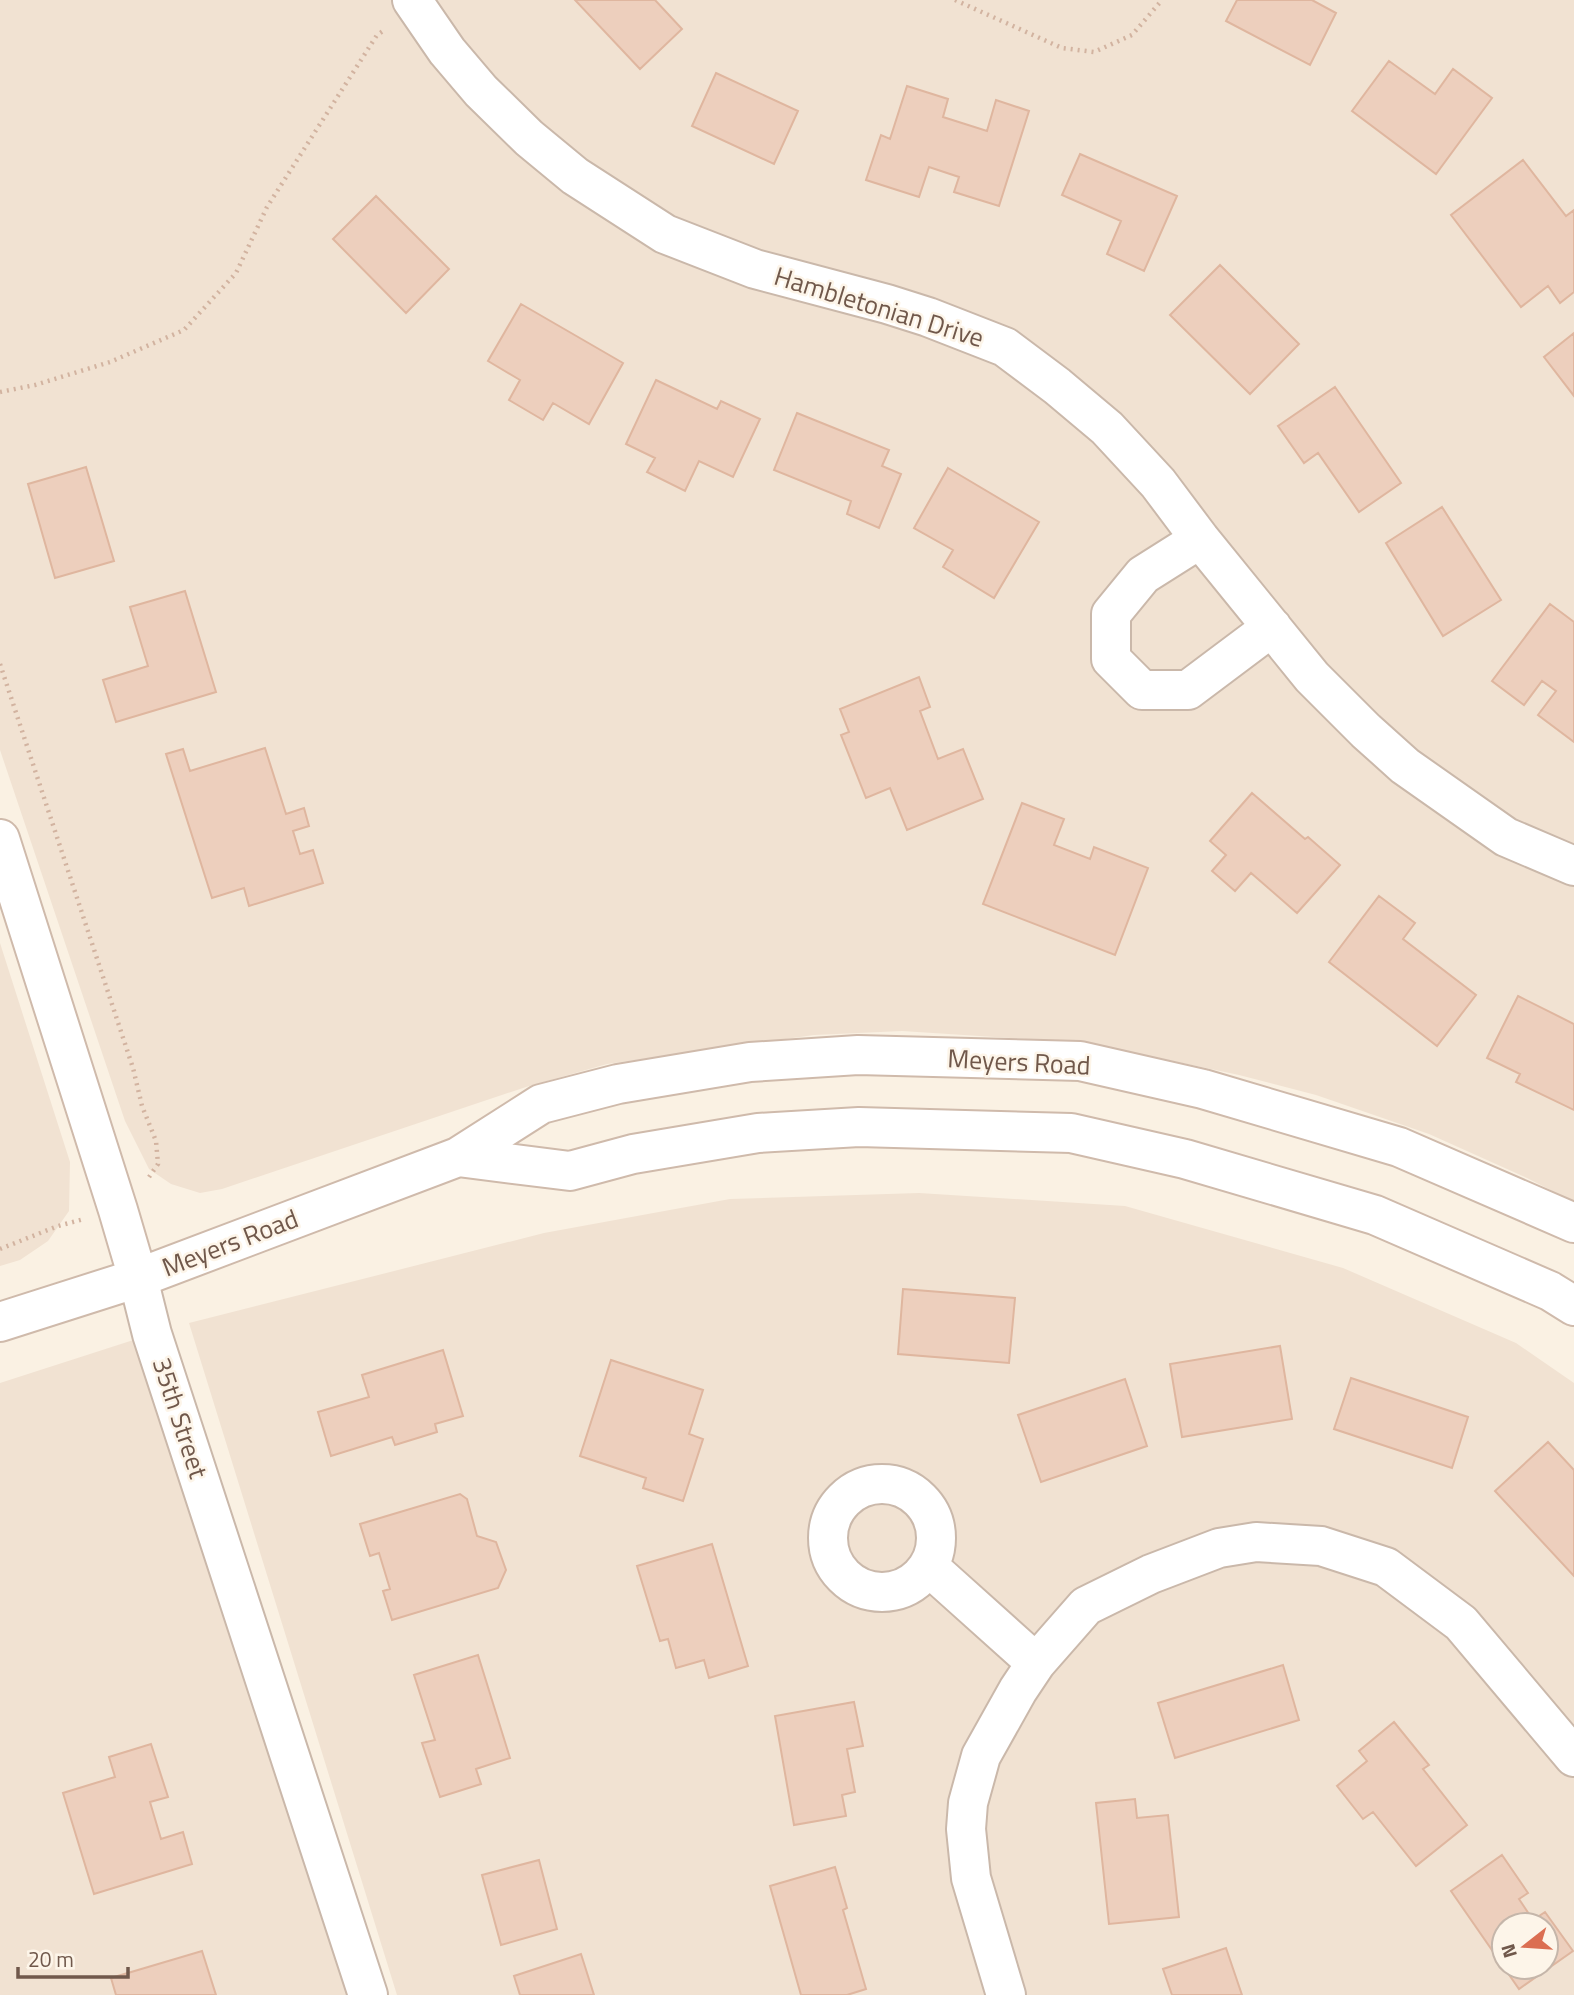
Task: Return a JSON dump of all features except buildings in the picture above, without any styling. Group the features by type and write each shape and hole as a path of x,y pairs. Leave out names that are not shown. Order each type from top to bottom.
{"street":[{"name":"Hambletonian Drive","path":"414,4 447,51 481,91 529,138 575,176 665,234 755,269 929,317 1005,347 1107,428 1158,483 1311,677 1366,732 1405,766 1506,837 1574,866"},
{"path":"1200,539 1143,575 1111,614 1111,659 1142,690 1188,690 1272,627"},
{"name":"35th Street","path":"0,839 118,1210 152,1334 368,1995"},
{"name":"Meyers Road","path":"0,1322 138,1278 458,1157 541,1104 618,1084 750,1062 858,1055 1080,1062 1203,1089 1399,1147 1574,1223"},
{"name":"Meyers Road","path":"458,1157 570,1171 633,1154 758,1133 859,1127 1071,1133 1185,1158 1375,1215 1550,1291 1574,1306"},
{"path":"1006,1995 971,1878 966,1829 968,1803 981,1756 1036,1663 1086,1606 1151,1574 1219,1548 1256,1542 1321,1546 1386,1567 1461,1623 1574,1757"},
{"path":"928,1566 1036,1663"}],"path":[{"path":"955,0 1062,48 1094,52 1132,35 1162,0"},
{"path":"0,392 35,385 110,362 184,330 236,273 267,207 377,35 414,4"},
{"path":"0,664 133,1068 142,1106 156,1141 158,1164"}],"shaded area":[{"path":"0,0 1574,0 1574,1202 1429,1134 1316,1095 1239,1075 1145,1055 1026,1039 902,1031 814,1035 607,1064 526,1087 222,1189 200,1193 171,1184 149,1169 125,1121 0,750"},
{"path":"0,943 70,1162 69,1211 48,1241 20,1260 0,1266"},
{"path":"919,1193 1125,1206 1343,1268 1516,1343 1574,1383 1574,1995 397,1995 189,1323 544,1233 730,1199"},
{"path":"152,1334 367,1995 0,1995 0,1383"}]}
